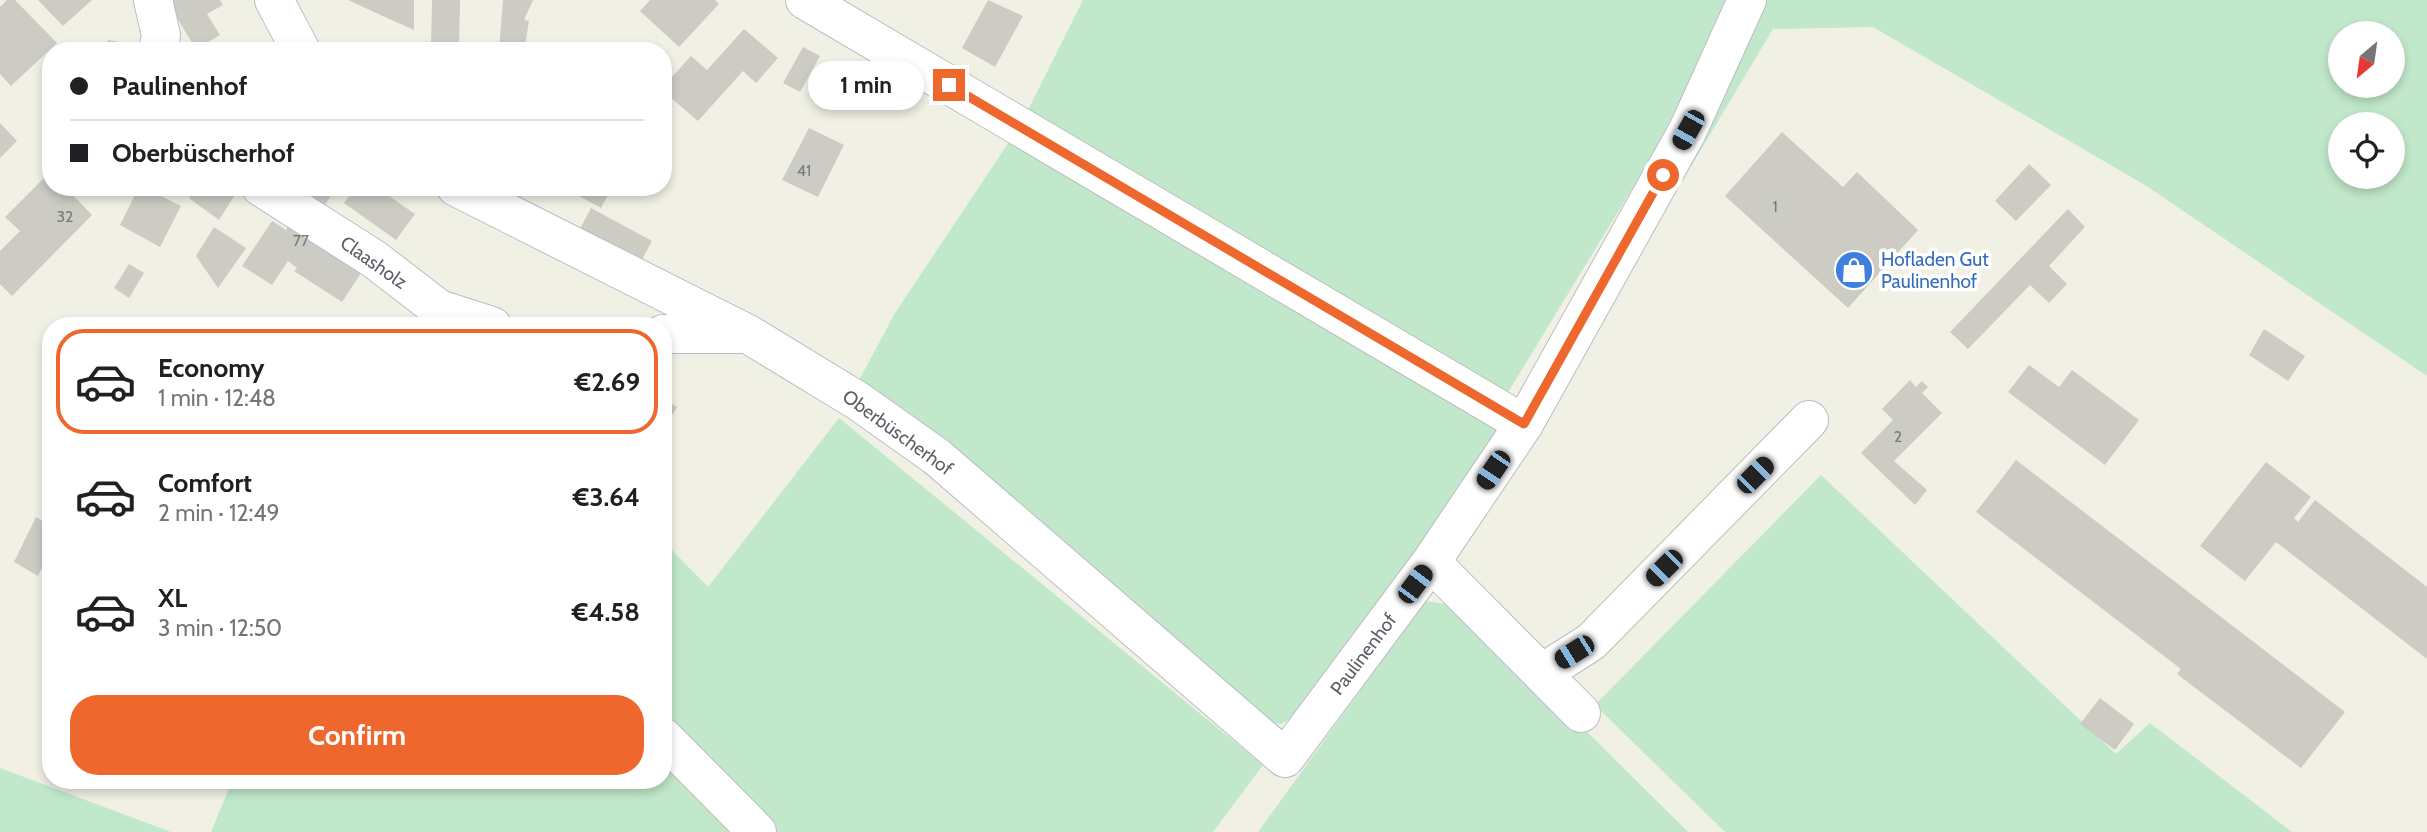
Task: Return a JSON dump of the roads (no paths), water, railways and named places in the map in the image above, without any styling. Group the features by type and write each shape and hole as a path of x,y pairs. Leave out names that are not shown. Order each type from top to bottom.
{"street":[{"path":"153,0 161,35 160,42"},
{"path":"274,0 296,42"},
{"path":"805,0 1524,424"},
{"name":"Paulinenhof","path":"1285,758 1431,562 1524,424 1688,130 1747,0"},
{"name":"Claasholz","path":"275,196 374,258 439,309 464,317"},
{"name":"Oberbüscherhof","path":"474,196 748,334 858,401 937,457 1285,758"},
{"path":"672,334 748,334"},
{"path":"1542,673 1591,642 1809,420"},
{"path":"1431,562 1581,713"},
{"path":"672,746 757,832"}],"place":[{"name":"Hofladen Gut Paulinenhof","path":"1854,270"}]}
